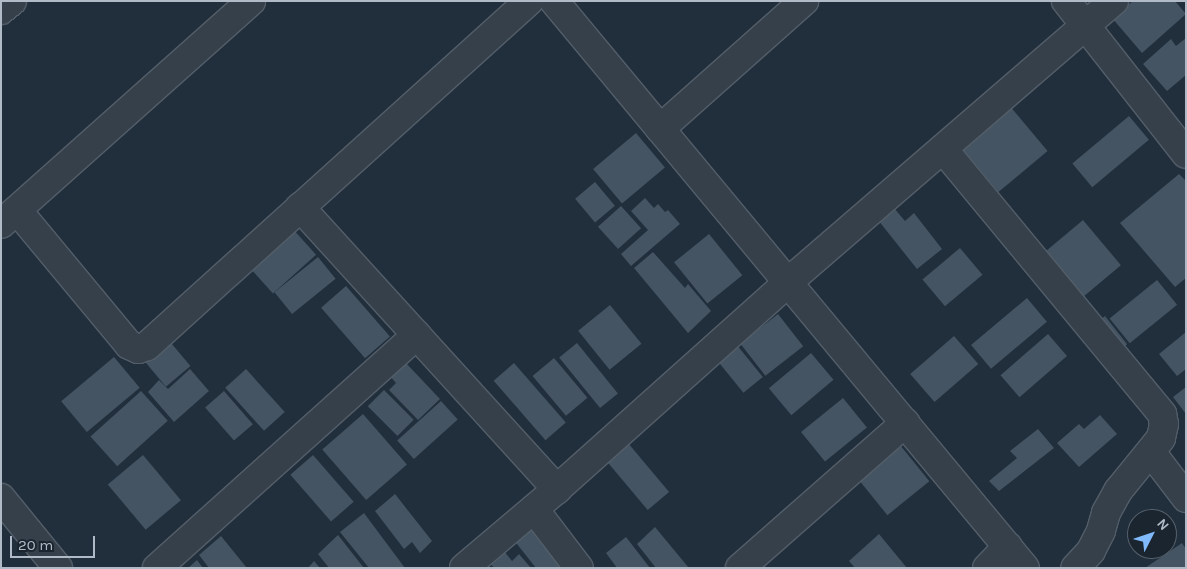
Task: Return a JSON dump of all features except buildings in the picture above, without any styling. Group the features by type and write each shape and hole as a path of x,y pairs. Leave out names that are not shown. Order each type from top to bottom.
{"street":[{"path":"1,10 12,1"},
{"path":"251,1 9,217 129,346 138,349 147,346 529,1"},
{"path":"554,1 1008,546 1024,568"},
{"path":"660,129 804,1"},
{"path":"1066,1 1186,154"},
{"path":"464,568 558,489 787,283 1114,1"},
{"path":"943,149 1162,414 1164,424 1161,438 1152,452 1186,498"},
{"path":"300,207 558,489"},
{"path":"157,568 418,335"},
{"path":"740,568 904,423"},
{"path":"1076,568 1091,551 1101,530 1106,513 1118,491 1161,438"},
{"path":"534,509 579,568"},
{"path":"5,510 58,568"},
{"path":"988,568 1008,546"}]}
